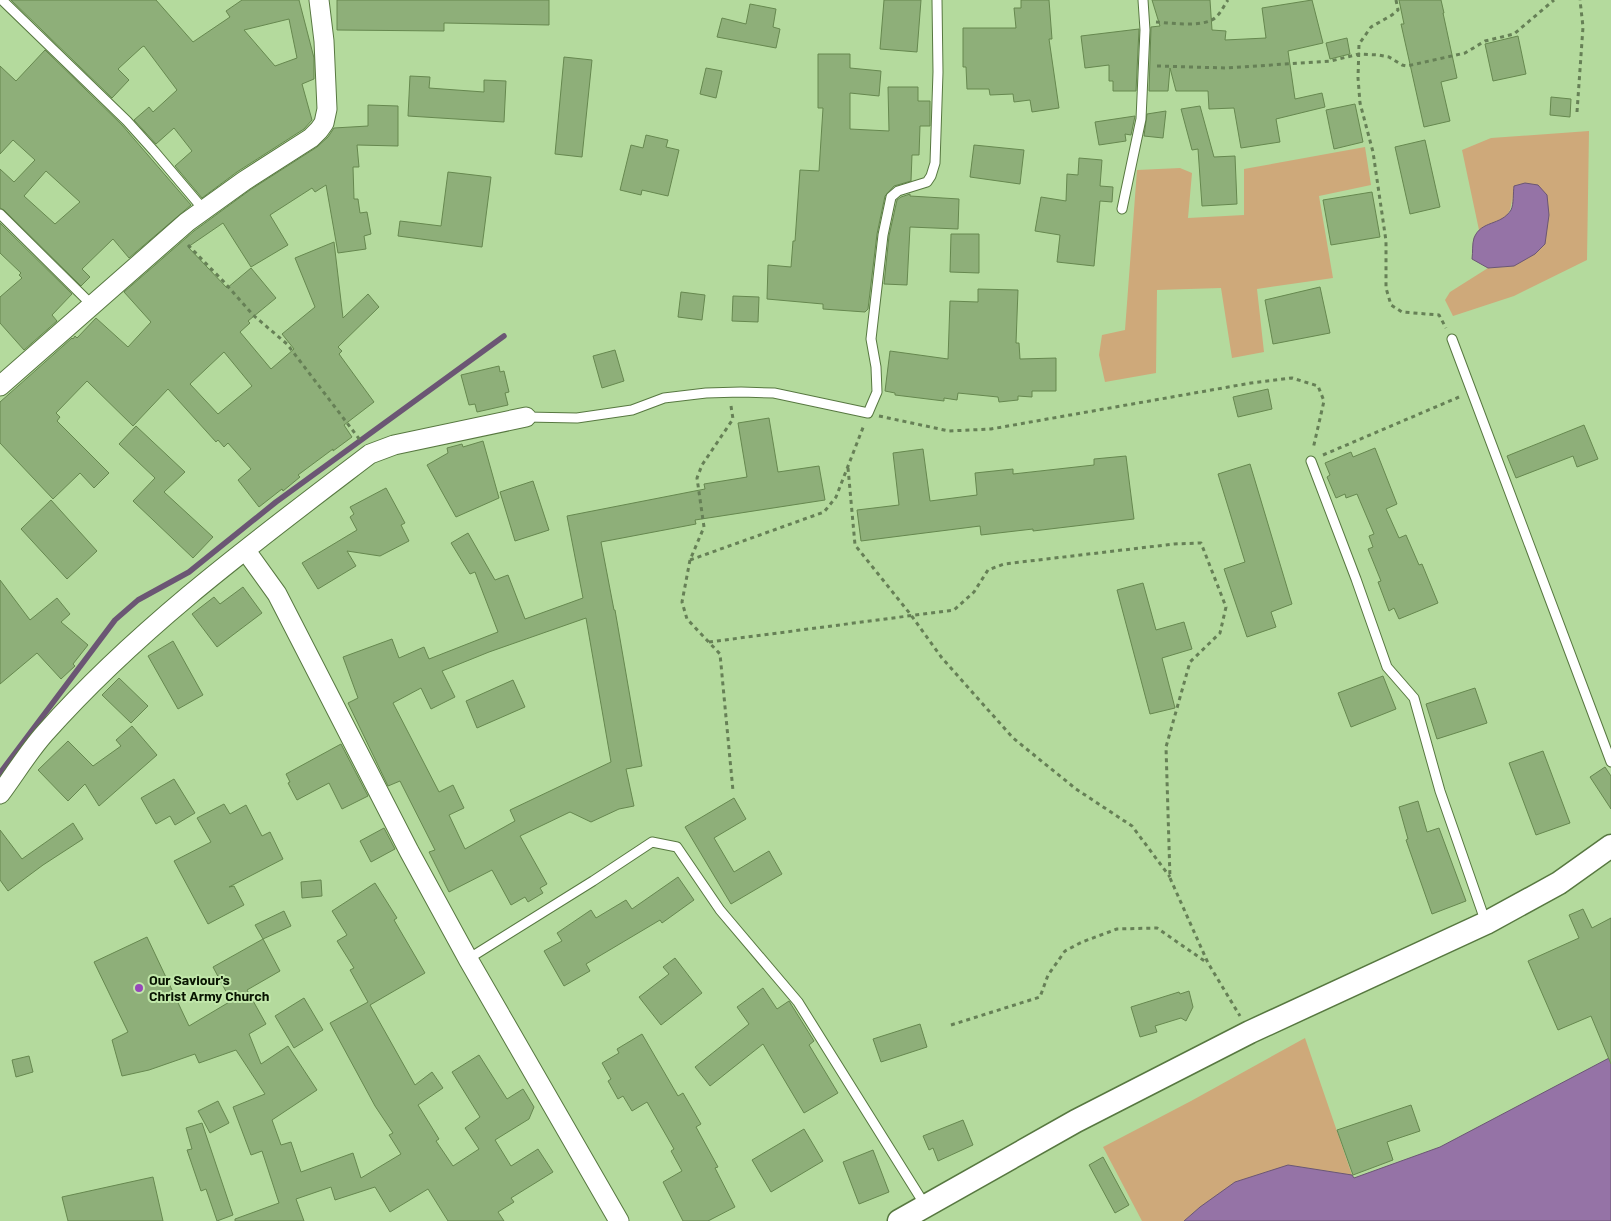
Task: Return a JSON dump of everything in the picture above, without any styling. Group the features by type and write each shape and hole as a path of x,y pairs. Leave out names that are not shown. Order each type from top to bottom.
{"street":[{"path":"0,386 176,232 244,182 311,138 319,130 324,123 327,109 324,41 319,0"},
{"path":"0,794 44,734 116,660 187,597 370,454 394,445 526,417"},
{"path":"246,551 277,594 409,851 468,958 619,1221"},
{"path":"899,1221 1076,1121 1250,1032 1486,923 1558,883 1611,846"}],"lane":[{"path":"2,0 127,121 204,210"},
{"path":"526,417 577,418 632,410 664,398 706,393 774,393 868,413 876,392 876,366 871,339 883,235 891,197 898,190 927,182 932,176 935,163 938,72 937,0"},
{"path":"1122,209 1141,119 1145,21 1143,0"},
{"path":"0,214 92,305"},
{"path":"1452,339 1611,762"},
{"path":"1311,460 1387,667 1414,698 1440,791 1486,923"},
{"path":"468,958 593,881 652,842 677,847 720,910 798,1002 925,1206"}],"path":[{"path":"1145,21 1192,24 1208,22 1216,18 1228,0"},
{"path":"1396,0 1398,10 1392,16 1370,27 1359,44 1358,78 1360,103 1373,152 1386,241 1386,288 1392,305 1402,312 1439,315 1452,339"},
{"path":"1144,66 1226,68 1331,61 1359,54 1389,57 1406,66 1465,53 1484,41 1514,34 1554,0"},
{"path":"1577,112 1583,27 1580,0"},
{"path":"176,232 224,282 252,315 287,344 357,436"},
{"path":"690,560 824,512 836,497 868,413 949,431 991,429 1251,383 1292,378 1318,386 1324,401 1311,460"},
{"path":"1311,460 1472,391"},
{"path":"729,393 733,419 702,465 697,478 704,527 690,560 682,602 686,619 720,654 733,791"},
{"path":"847,466 855,545 911,615 942,658 1013,738 1076,789 1132,826 1170,878 1208,963 1250,1032"},
{"path":"709,642 954,610 974,592 988,570 1004,564 1174,544 1201,543 1226,607 1220,633 1190,662 1166,747 1170,878"},
{"path":"951,1025 1040,997 1048,975 1065,951 1117,928 1156,928 1208,963"}],"shaded area":[{"path":"1589,131 1587,260 1514,296 1453,316 1445,300 1450,292 1488,268 1514,266 1512,194 1510,210 1507,215 1479,230 1462,150 1491,138"},
{"path":"1365,147 1371,185 1319,196 1333,278 1257,289 1264,352 1232,358 1221,288 1157,290 1156,373 1105,382 1099,355 1102,335 1125,330 1137,170 1180,168 1192,173 1188,218 1244,215 1244,169"},
{"path":"1525,183 1538,185 1547,195 1549,215 1545,244 1535,254 1514,266 1488,268 1472,259 1474,238 1481,228 1507,215 1512,208 1514,186"},
{"path":"1305,1038 1352,1175 1288,1165 1200,1207 1184,1221 1142,1221 1103,1147"},
{"path":"1611,1057 1611,1221 1184,1221 1235,1182 1288,1165 1352,1175 1354,1178 1440,1147"}],"building":[{"path":"11,0 156,0 193,42 230,17 226,11 242,0 299,0 314,58 314,79 302,84 312,120 304,129 237,172 202,198 175,166 192,151 174,128 156,144 134,120 149,107 153,112 177,90 144,46 118,69 129,80 112,98","holes":["289,19 297,58 275,66 244,30"]},
{"path":"337,0 549,0 549,25 444,23 444,31 337,30"},
{"path":"884,0 921,0 917,52 880,49"},
{"path":"1021,0 1049,0 1052,39 1049,39 1059,108 1032,112 1030,100 1014,102 1013,94 990,95 989,89 967,89 966,67 963,67 963,28 1016,28 1014,8 1021,8"},
{"path":"1152,0 1210,0 1212,30 1226,31 1225,40 1266,38 1262,8 1312,0 1323,43 1288,51 1295,99 1322,93 1325,107 1276,119 1280,142 1241,148 1234,108 1209,109 1208,91 1176,91 1170,68 1168,91 1149,91 1151,27 1160,26"},
{"path":"1399,0 1441,0 1457,78 1441,82 1450,121 1424,127 1401,24 1404,24"},
{"path":"750,4 776,9 773,27 780,29 776,48 717,37 722,18 746,24"},
{"path":"1139,29 1136,91 1113,91 1113,81 1109,81 1109,65 1085,68 1081,36"},
{"path":"1518,36 1526,74 1493,81 1485,44"},
{"path":"1347,38 1350,54 1330,59 1326,43"},
{"path":"45,50 122,125 191,205 129,258 113,239 82,269 90,277 81,286 0,208 0,169 14,182 35,160 13,140 0,154 0,66 16,81","holes":["46,171 80,202 55,224 24,196"]},
{"path":"818,54 850,54 850,68 881,71 879,96 850,93 850,129 889,131 888,87 918,87 918,101 930,101 930,126 920,126 919,155 912,155 911,181 894,186 885,196 877,234 868,309 865,312 823,309 823,304 767,299 768,265 791,267 793,241 795,241 800,170 819,171 823,108 818,108"},
{"path":"564,57 592,60 582,157 555,154"},
{"path":"706,68 722,71 716,98 700,94"},
{"path":"410,76 430,77 429,88 484,92 484,80 506,81 504,122 408,116"},
{"path":"1551,97 1571,99 1570,117 1550,115"},
{"path":"1355,104 1363,142 1334,149 1326,110"},
{"path":"368,105 398,106 398,146 357,145 359,167 353,167 354,199 358,199 360,213 367,212 371,234 364,236 366,249 338,253 326,185 315,192 312,188 270,215 288,245 251,267 223,223 188,247 227,288 251,268 276,298 248,321 250,323 240,332 271,369 294,349 282,334 315,307 295,258 334,242 343,318 368,294 379,307 338,347 342,351 339,354 374,402 344,425 352,437 298,475 300,477 283,491 282,489 259,507 238,480 251,469 228,443 224,447 218,440 216,442 168,389 133,426 87,381 56,413 60,417 57,421 109,473 94,488 80,473 53,499 0,443 0,402 72,338 75,336 77,338 96,318 128,347 151,322 124,292 194,231 250,190 317,147 328,137 334,128 368,126","holes":["224,352 252,386 218,414 190,384"]},
{"path":"1200,106 1214,157 1235,156 1237,204 1202,206 1198,149 1192,150 1181,109"},
{"path":"1166,111 1163,138 1144,136 1147,114"},
{"path":"1135,116 1131,135 1125,134 1126,141 1099,145 1095,122"},
{"path":"646,135 668,140 666,147 679,150 668,196 642,190 641,195 620,190 631,145 643,148"},
{"path":"1425,140 1440,207 1410,214 1395,147"},
{"path":"974,145 1024,150 1020,184 970,177"},
{"path":"1079,158 1102,160 1100,186 1113,187 1112,202 1100,201 1094,266 1057,262 1060,235 1035,231 1041,197 1066,201 1067,174 1078,175"},
{"path":"448,172 491,177 482,247 398,236 400,221 441,226"},
{"path":"1372,192 1380,237 1331,245 1323,200"},
{"path":"910,194 910,196 959,199 958,229 910,227 907,285 884,284 889,236 897,200"},
{"path":"0,223 72,294 52,315 57,321 24,350 0,323 0,297 22,278 19,275 21,273 0,253"},
{"path":"951,234 979,234 979,273 950,272"},
{"path":"1320,287 1330,333 1273,344 1265,300"},
{"path":"978,289 1018,290 1016,343 1019,343 1020,359 1056,358 1056,391 1032,391 1032,397 1018,396 1018,400 999,402 998,397 958,393 957,400 944,398 944,401 895,395 895,393 885,391 890,351 948,359 950,301 978,302"},
{"path":"681,292 705,295 702,320 678,317"},
{"path":"733,296 759,297 758,322 732,321"},
{"path":"615,350 624,381 602,388 593,356"},
{"path":"499,366 500,372 504,371 509,392 505,393 508,405 477,412 475,404 469,405 461,375"},
{"path":"1268,389 1272,409 1238,417 1233,397"},
{"path":"769,418 778,472 819,466 825,500 695,520 696,524 601,542 615,610 642,766 626,769 634,806 619,809 591,822 570,812 520,836 547,884 540,888 543,893 528,902 525,897 511,905 492,870 449,892 429,852 435,850 400,781 388,786 348,703 358,698 343,657 392,639 399,658 424,647 429,659 498,632 475,572 470,574 451,543 468,533 495,580 508,575 525,619 583,598 567,516 705,489 704,484 747,477 738,423","holes":["586,618 611,762 510,810 515,821 465,849 449,815 464,808 453,785 439,792 393,703 421,688 431,709 455,697 442,671 489,652"]},
{"path":"1584,425 1598,459 1577,467 1573,456 1516,478 1507,456"},
{"path":"136,426 185,472 164,492 213,537 193,558 133,501 155,478 119,444"},
{"path":"483,441 499,498 456,517 427,465 448,453 447,448 462,444 463,447"},
{"path":"1375,448 1397,504 1386,509 1399,538 1406,535 1419,565 1422,564 1438,603 1399,619 1394,608 1389,611 1378,582 1381,581 1368,549 1373,547 1369,536 1374,534 1357,494 1346,498 1345,494 1336,498 1327,477 1330,475 1325,463 1351,452 1353,457"},
{"path":"923,449 930,501 977,495 975,473 1013,469 1013,474 1094,465 1094,459 1126,456 1134,519 981,535 980,526 861,541 857,510 899,505 893,453"},
{"path":"1250,464 1292,604 1271,612 1276,627 1247,637 1224,569 1245,562 1218,474"},
{"path":"533,481 549,530 515,541 500,492"},
{"path":"386,488 405,523 401,525 409,541 380,556 347,551 356,566 318,589 302,563 357,530 350,517 354,514 350,507"},
{"path":"51,500 97,551 67,579 21,529"},
{"path":"0,580 30,620 57,598 70,614 61,622 88,645 73,664 75,666 61,679 37,653 0,684"},
{"path":"1143,583 1156,630 1184,622 1192,649 1162,658 1175,708 1150,714 1117,590"},
{"path":"243,587 262,613 217,647 192,614 214,597 220,604"},
{"path":"173,641 203,695 178,709 148,656"},
{"path":"1383,676 1396,709 1351,727 1338,693"},
{"path":"119,678 148,706 131,723 102,695"},
{"path":"513,680 525,707 477,728 466,701"},
{"path":"1475,688 1487,723 1437,739 1426,704"},
{"path":"132,726 157,755 99,806 85,784 68,801 38,770 68,741 93,766 121,746 116,740"},
{"path":"341,744 368,796 342,809 329,783 297,800 288,783 290,782 286,774"},
{"path":"1543,751 1570,823 1536,835 1509,763"},
{"path":"1605,767 1611,776 1611,809 1590,777"},
{"path":"174,779 195,813 175,825 170,816 156,824 141,798"},
{"path":"734,798 746,819 714,838 734,872 769,851 782,874 731,904 685,827"},
{"path":"1418,801 1427,832 1439,828 1466,901 1432,914 1406,840 1408,839 1399,807"},
{"path":"224,804 230,814 246,805 262,836 270,832 283,859 229,887 234,886 244,905 208,924 174,861 211,842 197,818"},
{"path":"73,823 83,839 8,891 0,880 0,830 22,859"},
{"path":"384,828 395,849 371,862 360,841"},
{"path":"678,877 694,900 662,923 660,920 586,964 590,971 564,986 544,951 562,941 557,933 591,910 596,918 626,900 632,909"},
{"path":"321,880 322,896 302,898 301,882"},
{"path":"375,883 397,918 394,920 425,973 370,1005 415,1085 432,1072 443,1088 418,1105 439,1139 436,1141 453,1166 479,1149 465,1128 480,1117 452,1072 479,1055 507,1099 523,1089 534,1107 529,1119 495,1140 511,1166 538,1149 553,1172 511,1198 514,1202 498,1212 504,1221 448,1221 428,1189 390,1212 375,1187 335,1200 331,1187 296,1199 304,1221 235,1221 235,1219 279,1203 262,1151 251,1155 233,1107 265,1094 236,1050 199,1063 195,1054 149,1070 122,1076 112,1040 128,1032 94,962 147,937 189,1026 231,1001 213,967 263,939 280,971 247,990 266,1024 249,1034 261,1064 288,1046 317,1090 272,1120 281,1145 291,1142 301,1172 353,1153 361,1178 401,1154 389,1135 393,1133 375,1106 330,1023 368,1002 350,970 354,968 337,941 347,935 332,911"},
{"path":"1583,909 1592,928 1611,918 1611,1064 1591,1016 1558,1030 1528,961 1579,938 1569,915"},
{"path":"284,911 291,926 263,939 255,925"},
{"path":"675,958 702,993 661,1025 639,997 669,974 663,967"},
{"path":"763,988 777,1009 789,1001 814,1041 809,1045 838,1093 804,1113 763,1044 710,1086 695,1067 749,1024 737,1007"},
{"path":"1189,991 1193,1007 1186,1021 1181,1018 1155,1026 1157,1032 1140,1037 1131,1007 1179,992 1180,994"},
{"path":"304,998 323,1030 294,1048 275,1016"},
{"path":"920,1024 927,1047 881,1062 873,1039"},
{"path":"642,1034 678,1096 683,1093 701,1124 696,1127 718,1167 715,1168 735,1207 708,1221 683,1221 663,1182 682,1171 671,1151 674,1149 647,1102 632,1111 623,1096 618,1099 608,1081 611,1079 602,1063 619,1053 617,1049"},
{"path":"29,1056 33,1072 16,1077 12,1060"},
{"path":"218,1101 229,1123 210,1133 198,1111"},
{"path":"1411,1105 1420,1131 1387,1142 1393,1160 1353,1175 1337,1130"},
{"path":"963,1120 973,1145 938,1161 933,1148 929,1150 923,1136"},
{"path":"202,1123 233,1215 217,1221 206,1189 201,1191 187,1150 192,1149 186,1128"},
{"path":"804,1129 823,1161 771,1192 752,1160"},
{"path":"873,1150 889,1192 859,1204 843,1162"},
{"path":"1103,1157 1129,1205 1115,1213 1089,1165"},
{"path":"153,1177 163,1221 68,1221 62,1197"}],"waterway":[{"path":"0,773 115,620 138,600 189,572 276,502 504,336"}],"place":[{"name":"Our Saviour's Christ Army Church","path":"139,988"}]}
